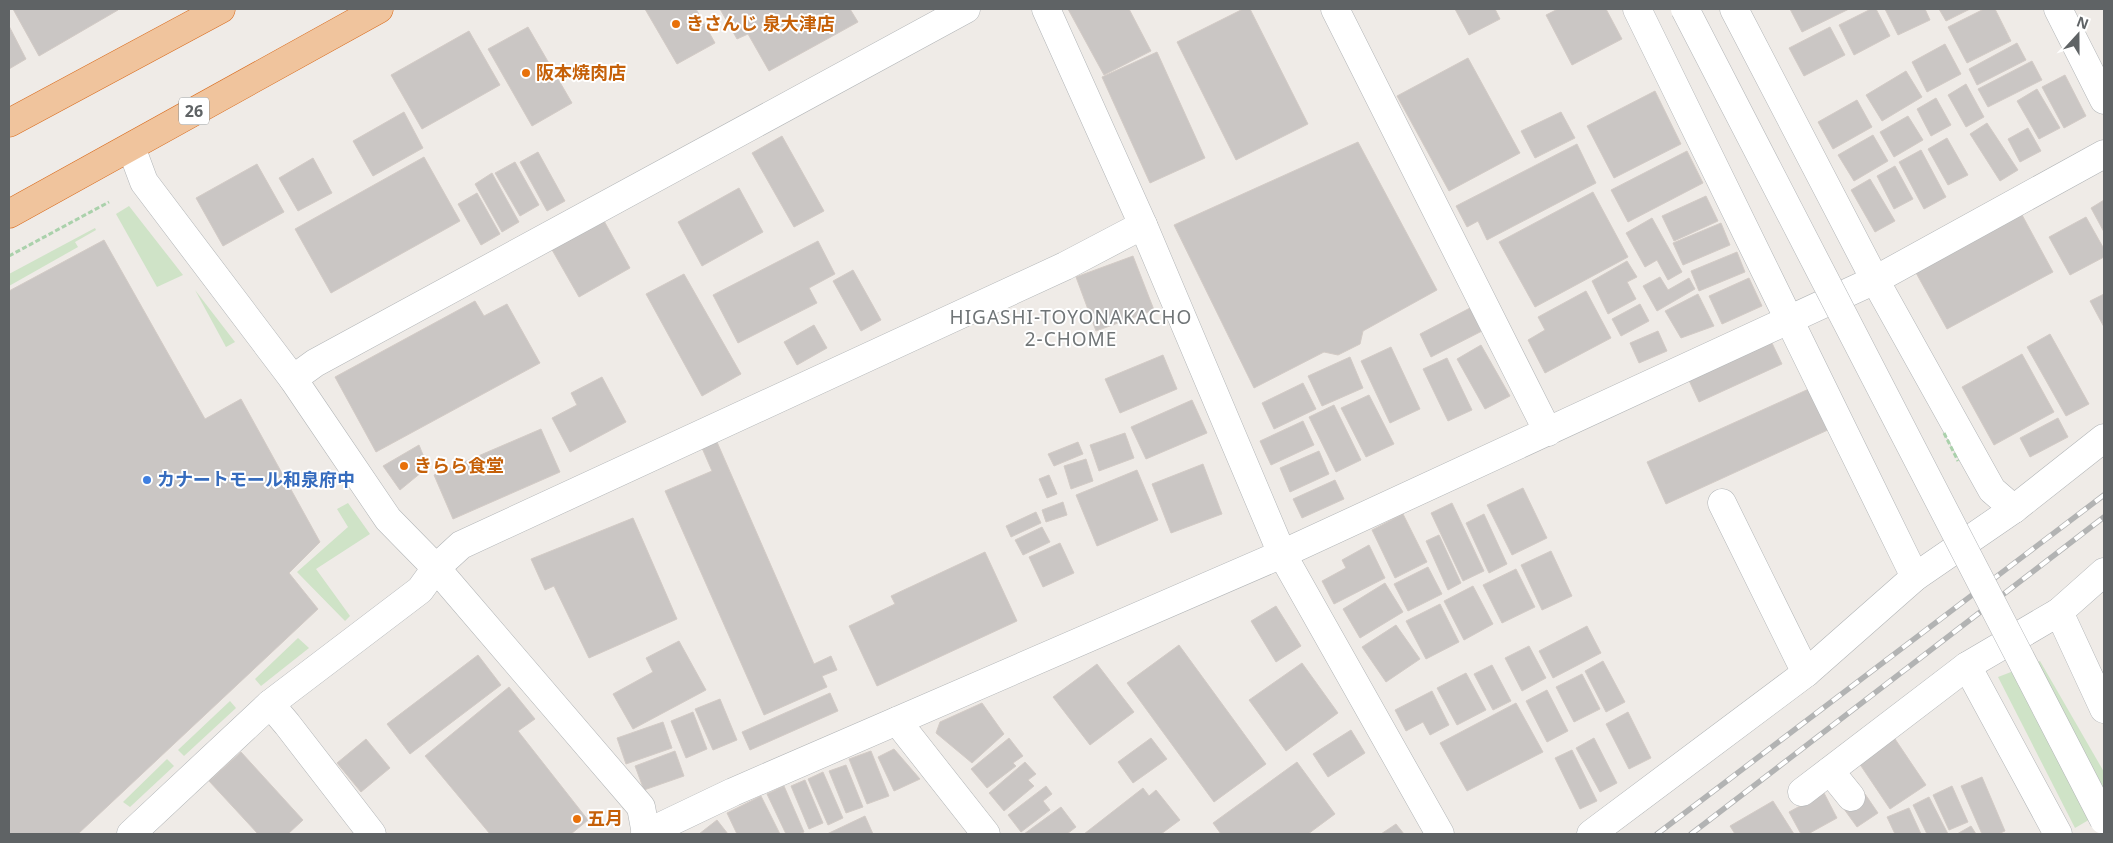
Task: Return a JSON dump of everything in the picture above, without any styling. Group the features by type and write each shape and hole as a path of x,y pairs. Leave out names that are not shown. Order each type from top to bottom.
{"highway":[{"path":"9,124 221,9"},
{"name":"26","path":"9,214 379,9"}],"street":[{"path":"293,378 315,363 966,9"},
{"path":"1046,9 1143,225 1282,554 1440,834"},
{"path":"1335,9 1548,432"},
{"path":"1637,9 1915,577"},
{"path":"1685,9 2104,820"},
{"path":"1734,9 1875,280 1992,490 2014,509"},
{"path":"2058,9 2104,100"},
{"path":"131,146 144,182 293,378 388,518 436,568 642,807 645,834 733,792 1282,554 1875,280 2104,154"},
{"path":"131,834 270,704 420,590 436,568 461,545 1065,266 1143,225"},
{"path":"1591,834 1806,673 1915,577 2014,509 2104,438"},
{"path":"1722,503 1806,673"},
{"path":"1802,792 1967,666 2059,612 2104,572"},
{"path":"2059,612 2104,709"},
{"path":"1967,666 2054,833"},
{"path":"270,704 288,724 372,834"},
{"path":"897,721 986,834"},
{"path":"1830,771 1851,797"}],"path":[{"path":"9,256 109,202"}],"green space":[{"path":"129,206 183,275 157,287 116,214"},
{"path":"95,228 96,230 75,242 78,247 9,286 9,274"},
{"path":"195,290 235,342 226,347"},
{"path":"348,503 370,534 316,569 350,616 345,621 297,572 348,527 337,509"},
{"path":"298,638 309,648 261,686 255,679"},
{"path":"2040,661 2104,772 2104,811 2075,828 1998,677"},
{"path":"230,701 236,708 184,756 178,750"},
{"path":"167,759 174,766 130,807 123,802"}],"building":[{"path":"13,9 117,9 118,10 39,56"},
{"path":"645,9 696,9 715,43 677,64"},
{"path":"720,9 850,9 858,22 769,71 748,34 737,39"},
{"path":"1068,9 1129,9 1151,51 1104,75"},
{"path":"1243,9 1250,9 1308,124 1236,160 1177,42"},
{"path":"1455,9 1495,9 1500,19 1469,35"},
{"path":"1558,9 1606,9 1622,39 1572,65 1546,15"},
{"path":"1790,9 1849,9 1802,32"},
{"path":"1871,9 1876,9 1890,36 1854,55 1839,25"},
{"path":"1885,9 1925,9 1930,20 1898,35"},
{"path":"1939,9 1970,9 1946,21"},
{"path":"1984,9 1995,9 2011,41 1967,63 1948,27"},
{"path":"9,26 26,59 9,69"},
{"path":"528,27 572,103 532,126 488,49"},
{"path":"1830,27 1845,55 1804,76 1789,48"},
{"path":"469,31 500,85 422,129 391,75"},
{"path":"2017,43 2026,60 1977,85 1969,69"},
{"path":"1945,44 1961,74 1927,92 1912,62"},
{"path":"1157,52 1205,158 1150,183 1102,77"},
{"path":"1468,58 1520,153 1449,191 1397,96"},
{"path":"2032,61 2042,80 1988,107 1978,89"},
{"path":"1906,71 1922,97 1882,121 1866,95"},
{"path":"2065,75 2086,116 2064,128 2042,87"},
{"path":"1966,84 1984,117 1966,127 1948,95"},
{"path":"2037,89 2060,128 2039,139 2017,101"},
{"path":"1655,91 1681,144 1614,178 1587,126"},
{"path":"1936,98 1951,125 1931,136 1917,109"},
{"path":"1857,100 1872,127 1833,149 1818,122"},
{"path":"404,112 423,148 373,176 353,141"},
{"path":"1561,112 1575,138 1535,158 1521,131"},
{"path":"1908,116 1923,140 1894,157 1880,132"},
{"path":"1987,123 2018,170 2000,181 1970,134"},
{"path":"2028,128 2041,151 2020,162 2008,139"},
{"path":"1873,135 1888,161 1854,181 1838,155"},
{"path":"782,136 824,211 794,227 752,153"},
{"path":"1947,138 1968,175 1948,185 1928,149"},
{"path":"1358,142 1437,290 1363,331 1360,344 1338,355 1324,352 1254,388 1174,225"},
{"path":"1577,144 1596,183 1487,240 1478,221 1467,227 1456,206"},
{"path":"1921,150 1946,197 1924,209 1899,162"},
{"path":"1687,151 1703,183 1628,222 1611,190"},
{"path":"538,152 565,201 547,211 520,162"},
{"path":"424,157 460,221 331,293 295,229"},
{"path":"313,158 332,193 298,211 279,178"},
{"path":"515,162 539,205 520,216 495,173"},
{"path":"257,164 284,212 223,246 196,198"},
{"path":"1895,166 1913,199 1894,209 1877,176"},
{"path":"492,173 519,222 502,232 475,184"},
{"path":"1870,179 1895,221 1875,232 1851,190"},
{"path":"739,188 763,232 702,266 678,222"},
{"path":"1593,192 1628,257 1535,307 1499,242"},
{"path":"477,193 500,234 481,245 458,204"},
{"path":"1706,196 1718,221 1674,241 1662,216"},
{"path":"2104,200 2104,232 2091,208"},
{"path":"2021,213 2053,272 1947,329 1915,271"},
{"path":"2086,217 2104,249 2104,257 2070,275 2049,237"},
{"path":"1652,218 1682,272 1668,280 1657,260 1645,267 1626,233"},
{"path":"603,219 630,268 579,297 551,248"},
{"path":"1721,223 1730,245 1683,265 1673,243"},
{"name":"カナートモール和泉府中","path":"104,240 205,419 241,399 320,542 289,573 318,609 78,834 9,834 9,291"},
{"path":"818,241 835,274 809,288 817,303 738,343 713,295"},
{"path":"1737,252 1745,272 1699,291 1691,271"},
{"path":"1133,256 1154,310 1096,331 1076,277"},
{"path":"1627,261 1637,277 1627,282 1636,299 1608,314 1592,281"},
{"path":"853,270 881,320 861,331 833,281"},
{"path":"684,274 741,374 702,396 646,294"},
{"path":"1660,277 1668,290 1689,278 1695,289 1657,311 1643,286"},
{"path":"1749,278 1762,306 1722,324 1709,296"},
{"path":"1586,291 1611,338 1545,373 1528,340 1545,330 1538,317"},
{"path":"1698,294 1714,326 1681,338 1665,311"},
{"path":"2104,294 2104,327 2090,301"},
{"path":"475,301 484,316 507,304 540,363 376,452 335,377"},
{"path":"1640,304 1649,321 1621,336 1612,319"},
{"path":"1470,308 1482,331 1431,357 1420,334"},
{"path":"814,325 827,348 797,365 784,342"},
{"path":"1658,331 1667,351 1639,363 1630,343"},
{"path":"2050,334 2089,404 2066,416 2027,347"},
{"path":"1770,339 1782,364 1699,402 1687,376"},
{"path":"1481,345 1510,396 1485,409 1457,359"},
{"path":"1391,347 1420,409 1390,423 1361,361"},
{"path":"2022,354 2054,412 1994,445 1962,387"},
{"path":"1163,355 1177,389 1120,413 1105,379"},
{"path":"1350,357 1363,388 1322,406 1308,376"},
{"path":"1447,358 1472,410 1448,421 1423,369"},
{"path":"602,377 626,422 570,452 552,418 577,405 571,393"},
{"path":"1303,383 1316,409 1274,429 1262,403"},
{"path":"1811,388 1830,429 1666,504 1647,462"},
{"path":"1369,395 1394,444 1366,457 1341,408"},
{"path":"1192,400 1207,433 1146,459 1131,427"},
{"path":"1334,405 1361,460 1336,472 1309,417"},
{"path":"2058,418 2068,437 2030,457 2020,438"},
{"path":"1303,421 1314,445 1271,465 1260,441"},
{"path":"541,429 560,472 453,519 434,475"},
{"path":"1125,433 1134,458 1099,471 1090,445"},
{"path":"717,442 814,664 831,656 837,670 822,676 827,687 764,715 665,491 712,471 702,448"},
{"path":"1078,442 1083,454 1054,466 1048,454"},
{"path":"419,445 428,467 400,490 383,466"},
{"path":"1319,451 1329,474 1290,492 1280,468"},
{"path":"1086,459 1093,481 1071,489 1064,466"},
{"path":"1203,464 1222,514 1171,533 1152,484"},
{"path":"1137,470 1158,520 1097,546 1076,495"},
{"path":"1049,475 1057,494 1047,498 1039,479"},
{"path":"1335,480 1344,499 1302,518 1293,499"},
{"path":"1523,488 1547,538 1512,555 1487,505"},
{"path":"1063,502 1067,515 1046,522 1042,510"},
{"path":"1452,503 1484,571 1463,581 1431,513"},
{"path":"1036,512 1041,523 1011,537 1006,526"},
{"path":"1403,514 1427,562 1395,578 1372,530"},
{"path":"1484,514 1507,564 1489,573 1466,523"},
{"path":"633,518 677,619 589,658 554,586 545,590 531,559"},
{"path":"1042,527 1050,542 1023,555 1015,540"},
{"path":"1439,535 1461,583 1448,590 1426,541"},
{"path":"1060,543 1074,573 1043,587 1029,557"},
{"path":"1369,545 1385,578 1334,604 1322,581 1346,568 1342,560"},
{"path":"1551,551 1572,596 1542,610 1521,565"},
{"path":"985,552 1017,621 877,686 849,626 895,604 891,596"},
{"path":"1428,567 1442,594 1408,611 1394,584"},
{"path":"1516,569 1535,607 1502,623 1483,585"},
{"path":"1385,583 1403,612 1360,638 1343,609"},
{"path":"1473,586 1493,624 1464,640 1444,601"},
{"path":"1440,604 1459,642 1426,659 1406,621"},
{"path":"1276,606 1301,646 1276,662 1251,621"},
{"path":"1396,625 1420,659 1386,682 1362,647"},
{"path":"1587,626 1601,653 1553,678 1539,651"},
{"path":"679,641 706,690 633,729 613,694 653,672 646,658"},
{"path":"1179,645 1266,764 1214,802 1127,683"},
{"path":"1529,646 1546,678 1522,691 1505,658"},
{"path":"478,655 501,685 410,754 387,724"},
{"path":"1603,661 1625,702 1606,712 1585,671"},
{"path":"1302,663 1338,713 1286,751 1249,700"},
{"path":"1097,664 1134,712 1090,745 1053,697"},
{"path":"1492,665 1511,701 1493,710 1474,674"},
{"path":"1466,673 1486,710 1457,725 1437,688"},
{"path":"1582,674 1600,709 1574,722 1556,687"},
{"path":"509,687 535,719 518,731 588,820 571,834 490,834 425,756"},
{"path":"1547,690 1568,731 1547,742 1526,701"},
{"path":"1432,691 1449,725 1430,735 1423,722 1406,731 1395,710"},
{"path":"830,693 838,711 750,750 742,732"},
{"path":"720,699 737,740 713,750 695,709"},
{"path":"982,703 1004,734 972,763 936,733 940,722"},
{"path":"1516,703 1543,752 1467,791 1440,743"},
{"path":"693,712 707,749 686,758 671,721"},
{"path":"1628,712 1651,758 1629,769 1606,724"},
{"path":"663,722 672,748 626,764 617,738"},
{"path":"1351,730 1365,753 1328,777 1313,754"},
{"path":"1889,730 1926,785 1890,809 1853,754"},
{"path":"1009,738 1023,756 1013,763 1016,766 987,788 971,769"},
{"path":"1151,738 1167,759 1133,783 1118,762"},
{"path":"1594,738 1617,783 1600,792 1576,748"},
{"path":"366,739 390,768 361,792 337,763"},
{"path":"894,749 920,779 894,791 878,757"},
{"path":"1572,750 1597,801 1580,809 1555,758"},
{"path":"675,751 684,776 644,790 635,766"},
{"path":"871,751 889,796 867,804 849,759"},
{"path":"241,752 303,820 288,834 258,834 209,781"},
{"path":"1025,762 1036,774 1028,780 1034,786 1004,811 989,793"},
{"path":"1297,762 1335,814 1308,834 1221,834 1213,823"},
{"path":"846,765 863,807 846,813 829,771"},
{"path":"823,772 843,818 828,825 808,779"},
{"path":"1982,777 2005,831 1998,834 1982,834 1961,786"},
{"path":"805,780 823,823 809,829 791,786"},
{"path":"784,786 804,832 786,834 767,794"},
{"path":"1046,786 1052,794 1043,801 1050,810 1021,832 1008,815"},
{"path":"1952,786 1968,822 1949,830 1933,795"},
{"path":"1143,788 1149,796 1156,790 1180,820 1161,834 1084,834"},
{"path":"1824,793 1837,818 1808,834 1801,834 1789,812"},
{"path":"1865,794 1878,813 1857,827 1844,809"},
{"path":"761,796 780,834 737,834 727,813"},
{"path":"1929,797 1948,834 1927,834 1913,805"},
{"path":"1773,801 1794,834 1735,834 1730,826"},
{"path":"1061,807 1076,827 1067,834 1024,834"},
{"path":"1909,808 1921,834 1895,834 1887,817"},
{"path":"865,816 873,834 827,834"},
{"path":"717,820 728,834 699,834"},
{"path":"1396,824 1404,834 1381,834"},
{"path":"1971,826 1976,834 1957,834"}],"railway":[{"path":"1657,834 2104,495"},
{"path":"1691,834 2104,517"}],"place":[{"name":"きさんじ 泉大津店","path":"676,24"},
{"name":"阪本焼肉店","path":"526,73"},
{"name":"きらら食堂","path":"404,466"},
{"name":"カナートモール和泉府中","path":"147,480"},
{"name":"五月","path":"577,819"}],"district":[{"name":"HIGASHI-TOYONAKACHO 2-CHOME","path":"1071,328"}]}
